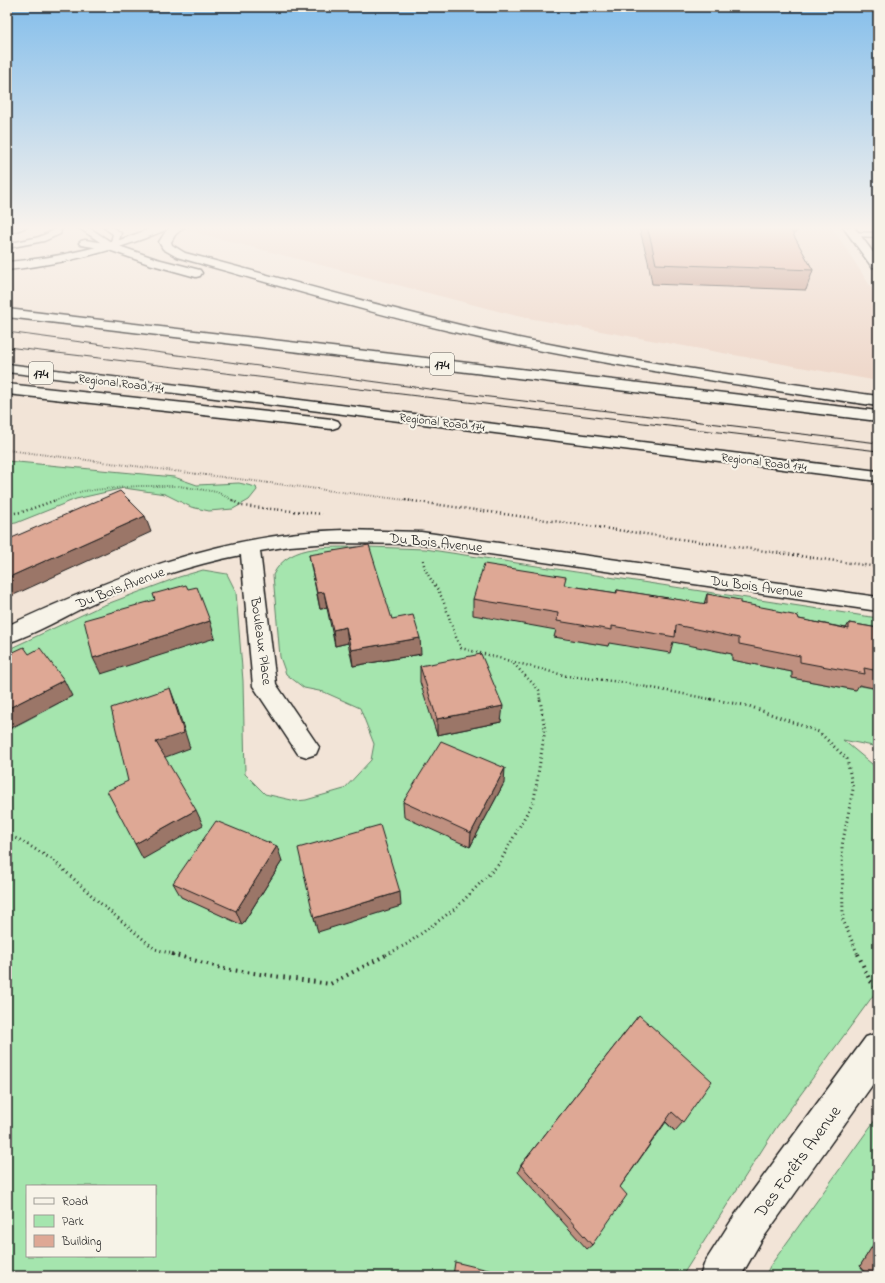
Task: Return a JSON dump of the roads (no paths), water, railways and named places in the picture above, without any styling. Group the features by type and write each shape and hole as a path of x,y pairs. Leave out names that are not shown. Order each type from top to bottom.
{"main road":[{"path":"265,287 410,316"},
{"path":"301,287 410,316 581,354 704,376 878,401"},
{"name":"174","path":"7,313 878,416"},
{"name":"Regional Road 174","path":"7,370 75,377 878,476"},
{"path":"7,389 878,483"},
{"name":"Du Bois Avenue","path":"7,635 98,593 195,559 250,547 317,537 366,536 421,538 878,604"},
{"name":"Bouleaux Place","path":"250,547 265,686 307,747"},
{"name":"Des Forêts Avenue","path":"719,1276 748,1228 878,1049"}],"tram line":[{"path":"7,332 481,396 878,443"},
{"path":"7,347 878,451"}]}
